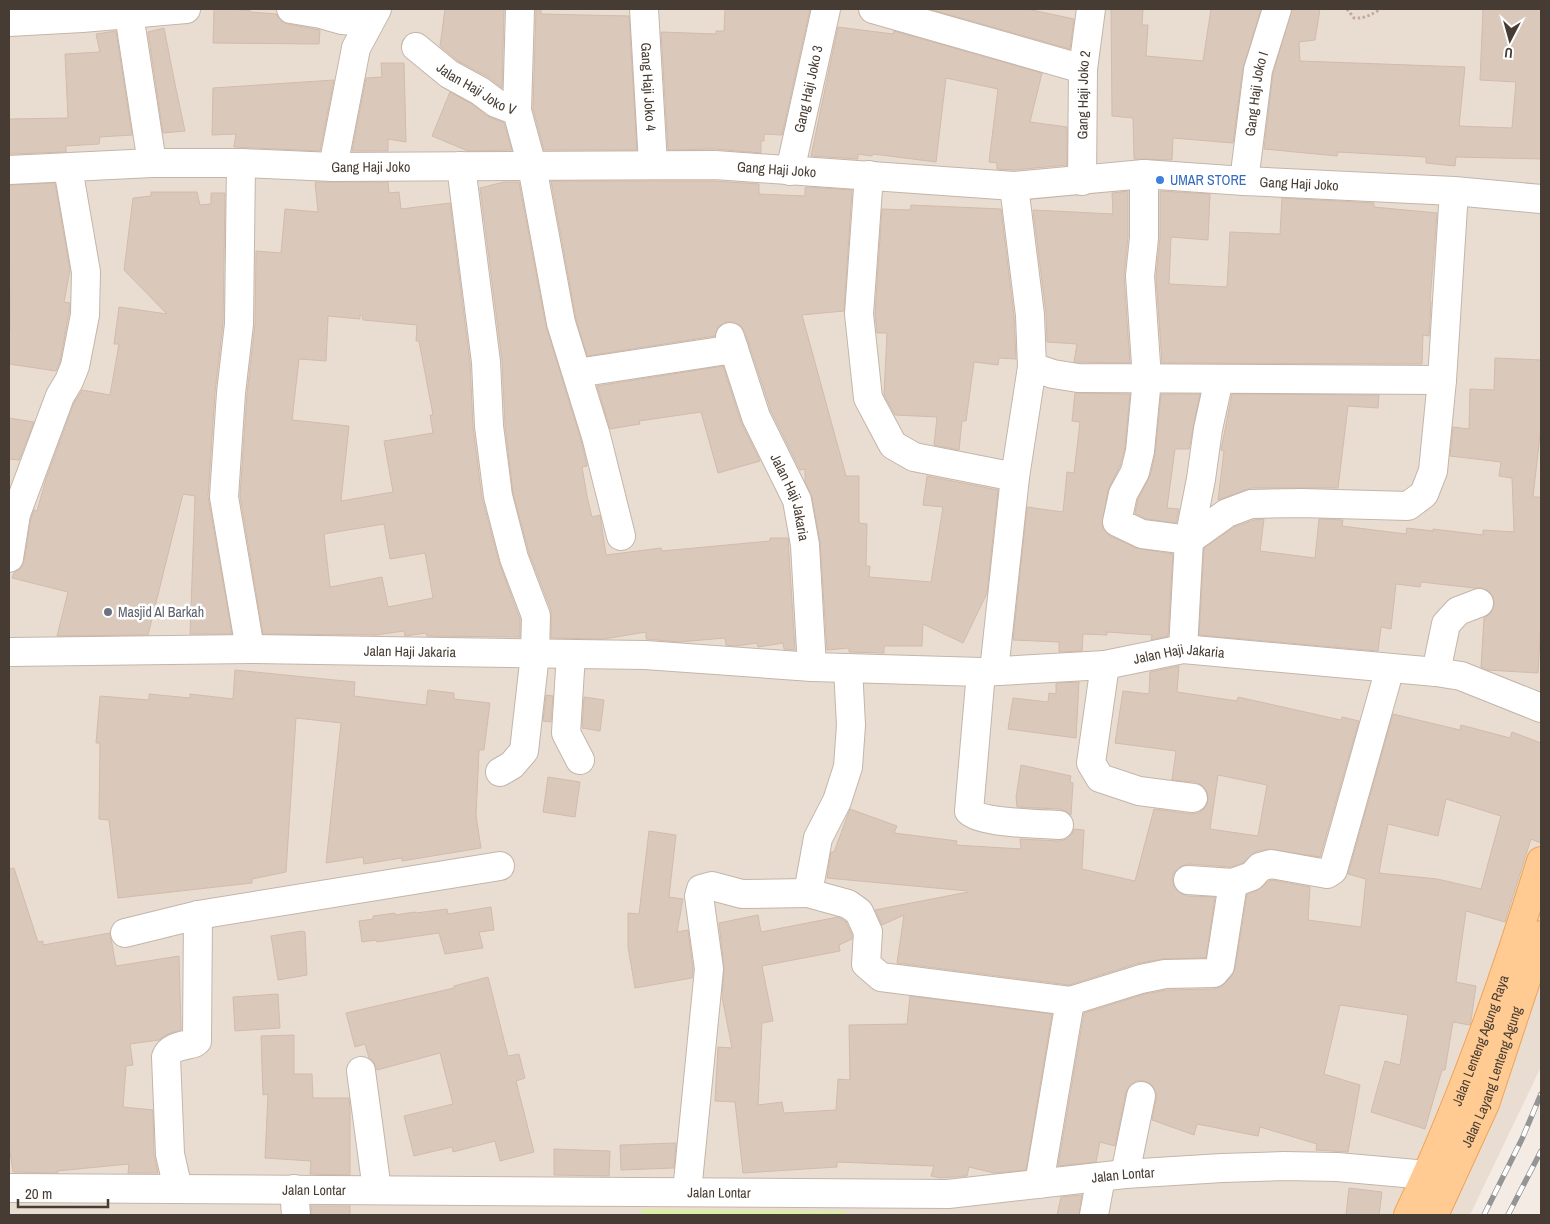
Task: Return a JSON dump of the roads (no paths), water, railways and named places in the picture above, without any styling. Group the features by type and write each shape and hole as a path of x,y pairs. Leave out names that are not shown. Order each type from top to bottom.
{"main road":[{"name":"Jalan Lenteng Agung Raya","path":"1408,1215 1427,1175 1487,1027 1541,861"},
{"name":"Jalan Layang Lenteng Agung","path":"1434,1215 1485,1104 1541,935"}],"street":[{"path":"9,22 186,9"},
{"path":"291,9 342,20 373,16"},
{"path":"517,111 520,9"},
{"name":"Gang Haji Joko 4","path":"644,9 653,164"},
{"name":"Gang Haji Joko 3","path":"790,171 826,9"},
{"path":"873,9 1083,69"},
{"name":"Gang Haji Joko 2","path":"1082,181 1083,69 1091,9"},
{"name":"Gang Haji Joko I","path":"1244,181 1258,70 1277,9"},
{"path":"129,14 152,163"},
{"path":"333,167 356,48 373,16"},
{"name":"Jalan Haji Joko V","path":"416,47 449,74 480,91 496,103 517,111 532,166 562,323 596,436 621,536"},
{"name":"Gang Haji Joko","path":"9,170 152,163 241,163 333,167 715,165 1014,186 1144,174 1244,181 1454,191 1541,199"},
{"path":"241,163 239,324 231,394 224,497 250,649"},
{"path":"461,166 486,362 489,426 498,496 514,558 536,616 535,654 524,751 512,765 500,772"},
{"path":"9,558 16,514 60,396 75,366 85,315 86,272 68,168"},
{"path":"1144,174 1144,238 1140,276 1148,379 1140,451 1135,472 1123,494 1118,522 1142,534 1189,540 1226,513 1251,504 1301,502 1408,506 1424,494 1433,470 1442,380 1454,191"},
{"path":"869,175 859,314 868,398 893,445 914,457 1015,477"},
{"path":"1014,186 1030,315 1032,367 987,672 969,811 973,816 990,819 1059,825"},
{"name":"Jalan Haji Jakaria","path":"577,373 732,343 756,417 797,500 805,545 812,667"},
{"path":"1032,367 1053,374 1078,378 1442,380"},
{"path":"1183,649 1189,540 1219,379"},
{"path":"1436,672 1446,624 1458,611 1479,603"},
{"name":"Jalan Haji Jakaria","path":"9,652 250,649 645,655 812,667 987,672 1106,665 1183,649 1436,672 1460,676 1541,708"},
{"path":"572,654 566,732 580,760"},
{"path":"1106,665 1091,763 1095,772 1100,778 1138,791 1193,798"},
{"path":"808,893 818,838 837,801 848,767 851,725 848,668"},
{"path":"1188,880 1234,883 1252,876 1260,867 1271,864 1327,874 1333,870 1390,668"},
{"path":"125,933 198,915 500,866"},
{"path":"687,1192 709,969 700,896 701,889 712,886 742,894 808,893 848,904 859,912 868,932 866,964 881,977 1070,1001 1141,979 1165,974 1214,973 1220,966 1234,883"},
{"path":"178,1189 170,1154 166,1058 171,1049 194,1044 198,1036 198,915"},
{"path":"1039,1184 1070,1001"},
{"path":"361,1071 377,1190"},
{"path":"1094,1215 1113,1175 1141,1096"},
{"name":"Jalan Lontar","path":"9,1188 178,1189 295,1202 377,1190 623,1204 687,1192 948,1194 1113,1175 1284,1166 1337,1167 1427,1175"}],"railway":[{"path":"1484,1215 1522,1139 1541,1094"},
{"path":"1508,1215 1541,1151"}],"place":[{"name":"UMAR STORE","path":"1160,180"},
{"name":"Masjid Al Barkah","path":"108,612"}]}
